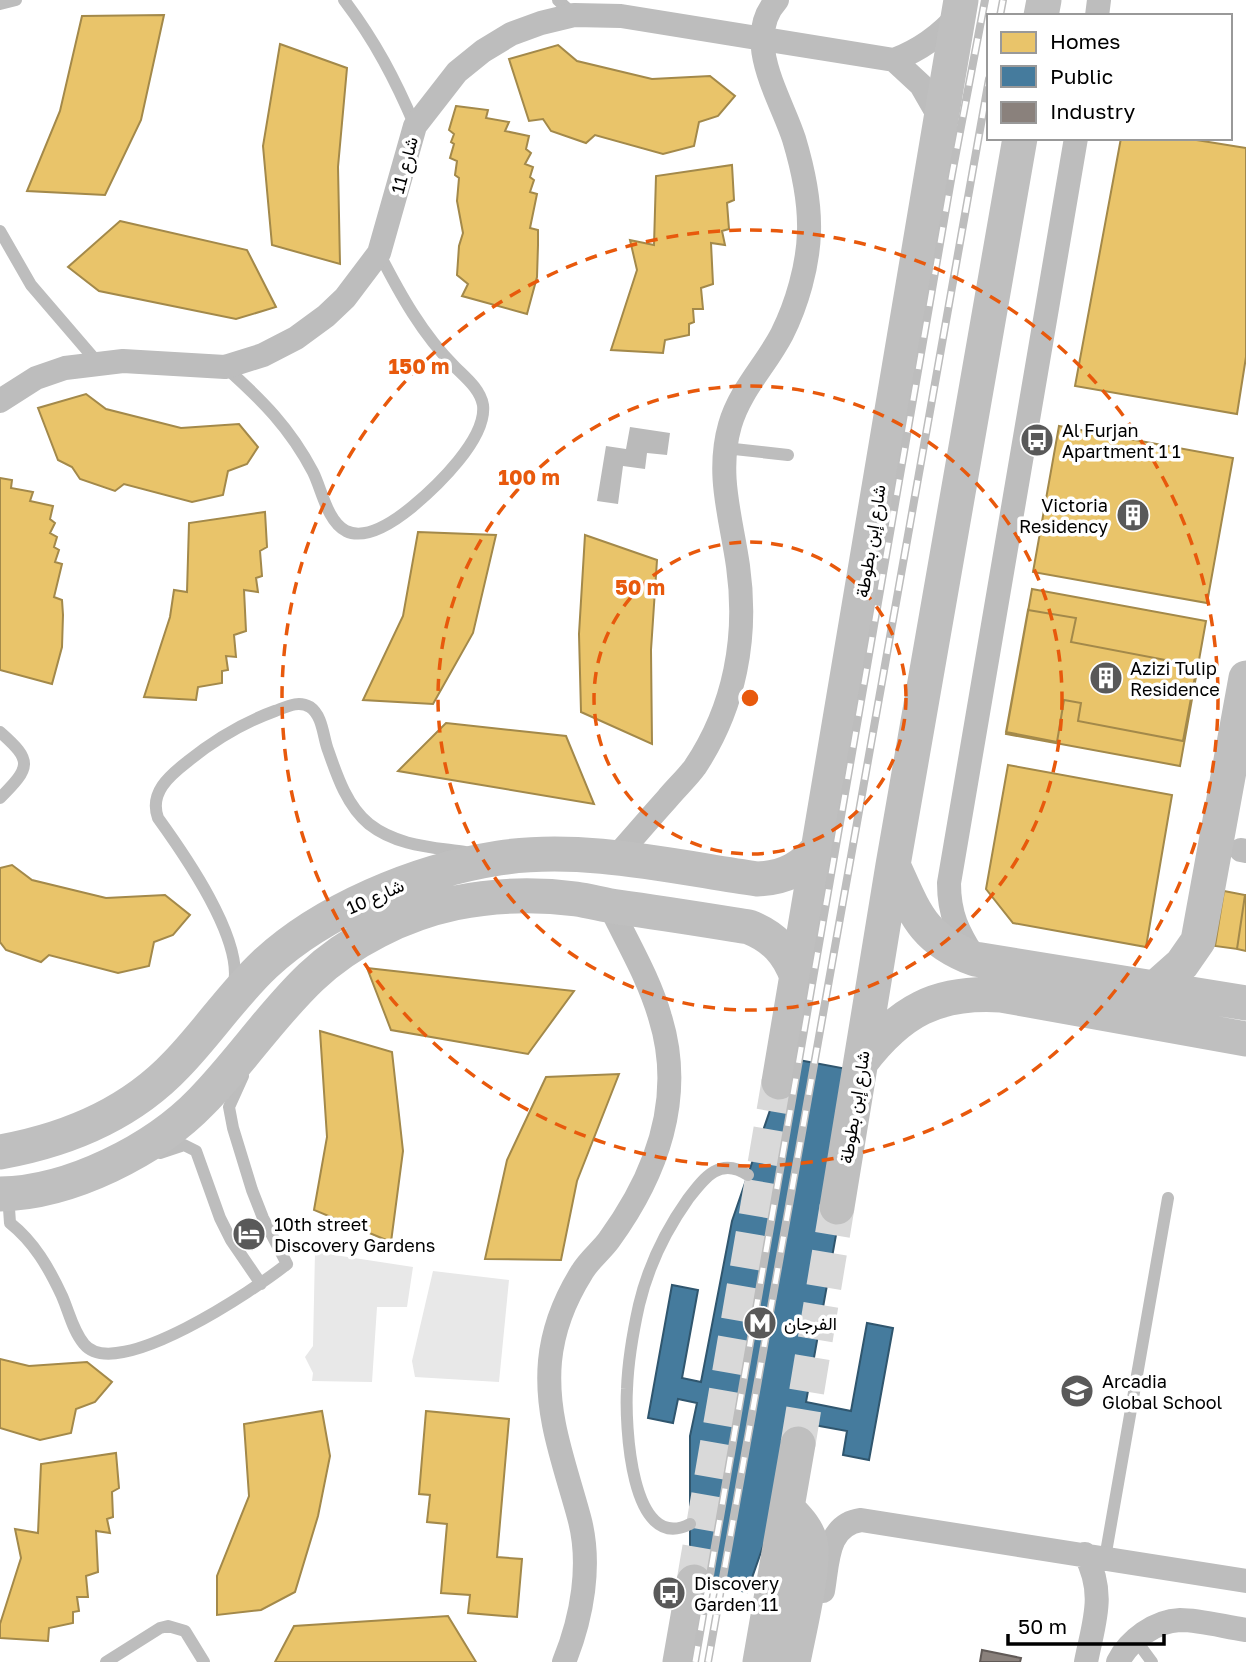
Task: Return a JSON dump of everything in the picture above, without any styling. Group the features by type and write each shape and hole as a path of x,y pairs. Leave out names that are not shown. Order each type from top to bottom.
{"street":[{"path":"615,858 694,769 717,729 733,686 741,641 743,595 723,480 725,448 730,423 740,400 782,334 801,285 809,233 806,181 765,62 763,37 766,18 777,0"},
{"name":"شارع 11","path":"0,401 36,378 65,368 123,361 225,367 263,355 306,331 345,298 379,253 415,126 457,72 483,51 511,34 541,23 566,8 763,37 894,60"},
{"path":"940,118 921,85 894,60 930,43 959,8"},
{"name":"شارع إبن بطوطة","path":"779,1082 821,845 959,8"},
{"name":"شارع إبن بطوطة","path":"837,1207 1020,140"},
{"path":"975,959 955,924 949,905 949,883 1076,140"},
{"path":"1155,988 1182,964 1198,941 1246,678"},
{"name":"شارع 10","path":"0,1153 35,1146 72,1134 107,1118 143,1095 176,1066 230,1000 266,962 308,931 353,905 400,883 449,868 500,858 541,855 615,858 757,879 773,878 800,867 821,845"},
{"path":"492,897 502,879 500,858"},
{"path":"894,865 912,906 925,926 940,942 975,959 1246,1003"},
{"name":"شارع 10","path":"5,1208 51,1186 90,1174 151,1143 201,1102 287,1001 333,958 376,932 414,915 454,903 492,897 564,898 749,926 762,932 785,951 797,977"},
{"path":"564,1662 579,1617 584,1554 579,1518 564,1470 553,1420 550,1362 567,1298 583,1270 628,1212 646,1179 660,1144 670,1094 670,1068 661,1017 627,943 623,908"},
{"path":"861,1062 898,1021 922,1006 947,997 975,993 1002,995 1246,1039"},
{"path":"760,1662 799,1444"},
{"path":"788,1509 804,1526 810,1542 811,1561 793,1662"},
{"path":"811,1662 831,1546 841,1527 850,1522 861,1520 1246,1581"},
{"path":"1098,1598 1111,1577 1106,1558"},
{"path":"1086,1662 1098,1598 1094,1573 1106,1558"},
{"path":"680,1662 694,1582"},
{"path":"1118,1662 1135,1639 1156,1626 1180,1620 1246,1630"}],"lane":[{"path":"0,4 16,0"},
{"path":"344,0 381,53 415,126"},
{"path":"0,231 31,285 98,363"},
{"path":"225,367 266,404 286,427 313,472 336,523 345,530 356,534 367,533 410,509 436,486 459,459 478,429 483,404 470,381 436,345 412,314 379,253"},
{"path":"725,448 788,455"},
{"path":"230,1000 235,979 234,957 202,885 155,810 155,798 160,787 181,766 229,732 295,704 311,708 319,719 345,792 368,823 384,834 410,843 500,858"},
{"path":"0,732 20,749 24,757 21,775 0,798"},
{"path":"5,1208 37,1250 82,1341 86,1347 100,1354 115,1354 154,1342 227,1307 287,1264 252,1190 230,1115 229,1107 247,1070 253,1043"},
{"path":"122,1158 151,1156 177,1147 191,1147 196,1152 231,1240 261,1284"},
{"path":"690,1524 682,1528 665,1527 651,1518 642,1504 632,1466 627,1427 630,1354 640,1303 655,1258 676,1216 704,1178 720,1168 738,1168 748,1175"},
{"path":"1106,1558 1168,1198"},
{"path":"106,1662 160,1628 168,1626 185,1632 204,1662"},
{"path":"1135,1639 1152,1662"}],"shaded area":[{"path":"630,427 670,433 667,455 647,453 645,469 623,466 618,504 597,501 606,446 626,449"},
{"path":"315,1252 413,1267 407,1307 377,1307 372,1382 312,1381 313,1373 305,1357 313,1346"},
{"path":"433,1271 509,1280 499,1382 415,1377 412,1361"}],"building: Homes":[{"path":"164,15 141,120 105,195 27,191 60,111 82,16"},
{"path":"280,44 347,68 338,167 340,264 272,245 263,146"},
{"path":"558,45 577,61 652,79 710,76 735,96 718,116 699,122 694,146 663,154 595,135 586,143 551,131 543,119 529,121 509,59"},
{"path":"456,106 488,110 486,118 509,122 505,131 529,136 526,149 531,153 525,164 533,167 530,177 534,180 530,192 537,194 530,228 538,230 538,245 537,277 527,314 462,296 468,284 457,275 459,246 463,233 457,201 457,161 450,158 454,134 449,130"},
{"path":"1121,140 1196,140 1246,148 1246,357 1237,414 1075,386"},
{"path":"732,165 734,200 727,203 729,229 722,231 725,245 711,243 713,284 701,288 703,309 693,309 694,322 689,324 689,335 665,340 663,353 611,350 637,270 630,240 654,245 656,176"},
{"path":"120,221 247,250 276,307 236,319 99,291 68,267"},
{"path":"86,394 106,409 181,428 239,424 258,447 247,464 228,471 223,495 192,502 124,484 115,491 80,479 72,467 58,460 38,408"},
{"name":"Victoria Residency","path":"1059,426 1233,458 1207,603 1033,572"},
{"path":"0,478 12,480 11,488 33,492 30,501 53,506 50,519 55,523 50,533 57,537 54,547 59,550 55,562 62,564 54,597 62,600 63,615 62,647 52,684 0,670"},
{"path":"265,512 267,547 260,551 262,576 256,578 258,592 244,590 246,631 234,635 236,657 226,656 228,670 222,671 222,683 198,687 196,700 144,697 170,617 174,590 187,592 189,523"},
{"path":"418,532 496,535 473,633 433,704 363,700 403,616"},
{"path":"585,535 657,560 651,650 652,744 581,712 579,634"},
{"name":"Azizi Tulip Residence","path":"1032,589 1206,621 1180,766 1006,734"},
{"path":"1028,610 1076,618 1071,642 1197,666 1183,741 1078,721 1081,703 1064,700 1057,742 1006,732"},
{"path":"446,723 566,736 594,804 398,771"},
{"path":"1008,765 1172,795 1146,947 1013,923 986,889"},
{"path":"12,865 32,880 106,898 165,895 190,915 173,935 154,942 149,966 118,973 49,955 41,962 6,950 0,942 0,868"},
{"path":"1224,891 1245,895 1237,949 1215,946"},
{"path":"1246,895 1246,951 1237,949"},
{"path":"367,968 574,991 528,1054 391,1030"},
{"path":"320,1031 392,1052 403,1151 391,1242 314,1210 327,1137"},
{"path":"619,1074 577,1181 561,1260 485,1259 507,1160 546,1077"},
{"path":"0,1359 29,1366 87,1362 112,1382 95,1402 76,1409 71,1433 40,1440 0,1428"},
{"path":"322,1411 330,1456 318,1516 295,1592 261,1610 217,1615 217,1576 249,1496 244,1424"},
{"path":"426,1411 509,1419 497,1557 522,1559 517,1617 468,1613 470,1595 441,1593 447,1524 427,1522 430,1495 419,1494"},
{"path":"116,1453 119,1488 112,1492 113,1517 107,1519 110,1533 96,1531 98,1572 86,1576 88,1597 77,1597 79,1611 73,1612 73,1623 49,1628 48,1641 0,1638 0,1624 21,1558 15,1529 38,1533 41,1464"},
{"path":"448,1616 476,1662 275,1662 294,1626"}],"building: Public":[{"path":"788,1058 847,1069 836,1235 806,1402 851,1411 867,1323 893,1328 869,1460 843,1455 847,1431 803,1423 800,1441 747,1592 690,1581 690,1436 697,1403 678,1399 673,1423 648,1418 672,1285 698,1290 682,1378 701,1382 732,1221"}],"building: Industry":[{"path":"982,1650 1021,1658 1020,1662 980,1662"}],"tunnel":[{"path":"694,1582 779,1082"},
{"path":"798,1444 837,1207"}],"railway":[{"path":"695,1662 952,174 985,0"},
{"path":"1000,14 1003,0"},
{"path":"708,1662 987,90"}],"place":[{"name":"Al Furjan Apartment 1 1","path":"1037,440"},
{"name":"Victoria Residency","path":"1133,515"},
{"name":"Azizi Tulip Residence","path":"1106,678"},
{"name":"10th street Discovery Gardens","path":"249,1234"},
{"name":"الفرجان","path":"760,1323"},
{"name":"Arcadia Global School","path":"1077,1391"},
{"name":"Discovery Garden 11","path":"669,1593"}]}
